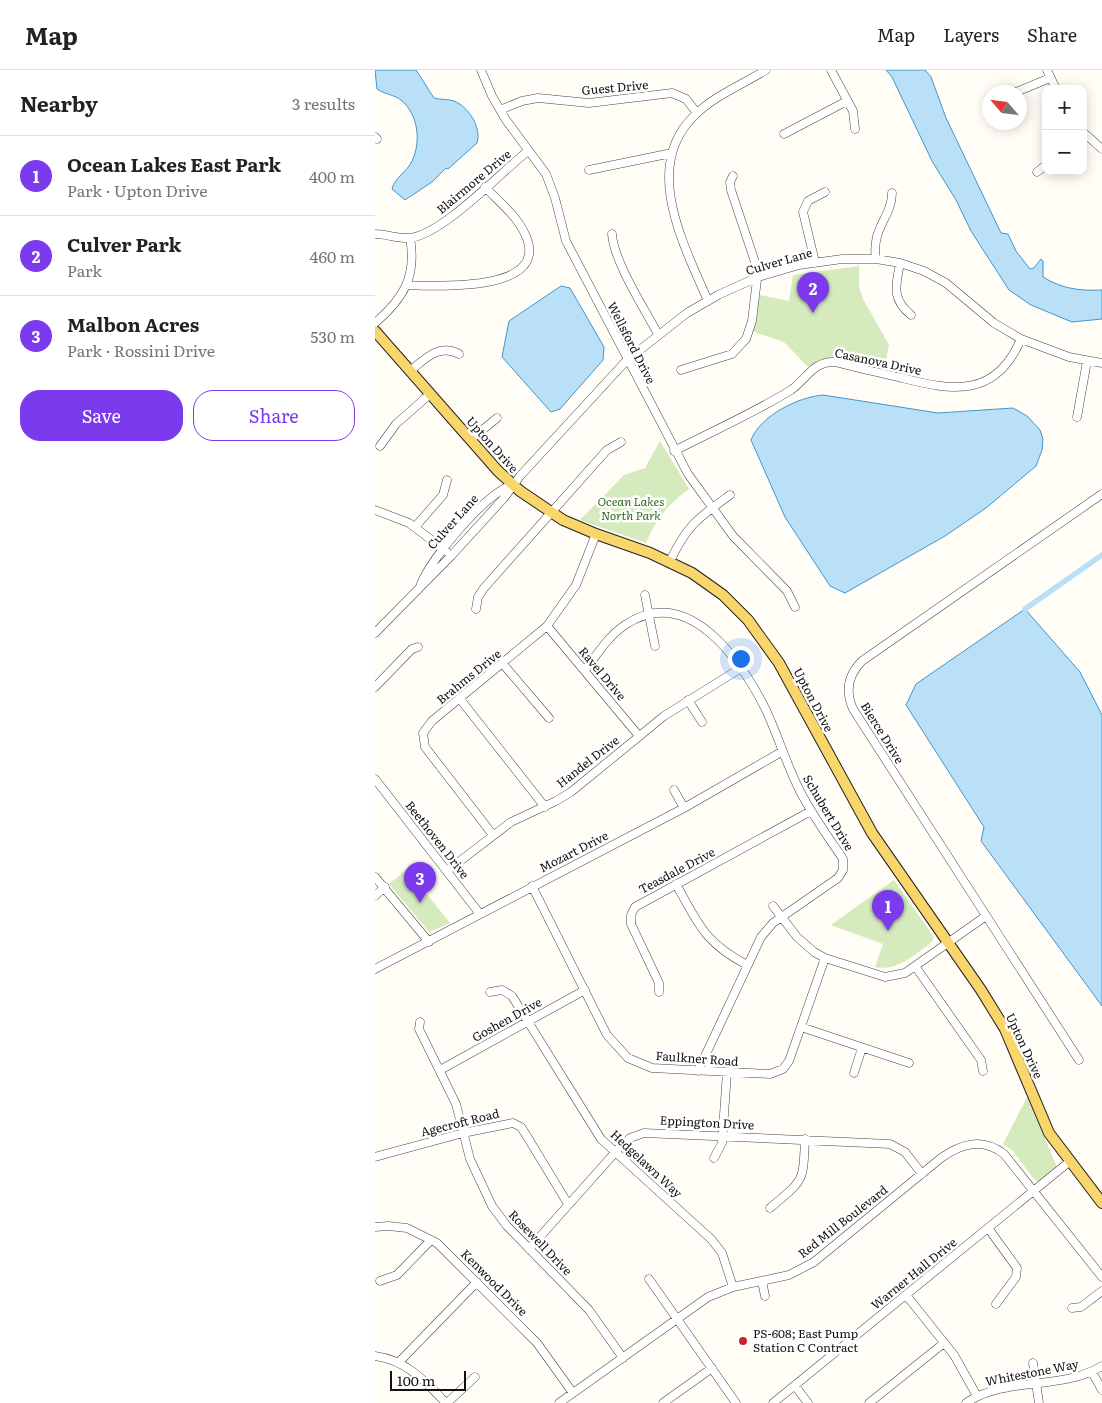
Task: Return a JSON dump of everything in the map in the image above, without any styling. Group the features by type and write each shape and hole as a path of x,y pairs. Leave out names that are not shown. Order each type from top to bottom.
{"main road":[{"name":"Upton Drive","path":"375,331 512,484 550,512 596,534 670,561 700,578 723,595 760,634 779,663 865,822 949,942 1005,1029 1021,1064 1041,1117 1053,1141 1102,1204"}],"street":[{"name":"Wellsford Drive","path":"481,70 499,110 546,174 555,198 566,241 674,451 712,508 738,542 787,592 795,607"},
{"path":"708,301 682,241 674,213 669,179 672,153 684,128 697,113 766,70"},
{"path":"831,70 854,117 855,129"},
{"path":"1027,86 1049,74"},
{"name":"Guest Drive","path":"499,110 521,101 538,98 589,103 672,93 686,99 697,113"},
{"path":"784,134 847,101"},
{"path":"1087,136 1102,149"},
{"name":"Blairmore Drive","path":"375,234 410,238 433,230 528,150"},
{"path":"589,170 672,153"},
{"path":"1037,172 1042,168"},
{"path":"681,370 725,358 742,345 752,321 758,277 757,266 730,186 733,176"},
{"path":"407,285 431,286 484,283 509,276 522,267 529,251 526,234 485,187"},
{"path":"815,262 803,212 809,202 825,192"},
{"path":"875,258 877,232 892,202 892,193"},
{"path":"612,234 613,245 621,264 658,334"},
{"path":"375,323 394,306 407,285 411,260 410,238"},
{"name":"Culver Lane","path":"375,633 421,584 451,556 504,498 512,484 627,360 658,334 708,301 758,277 815,262 842,259 875,258 900,263 940,279 994,323 1021,339 1051,352 1102,363"},
{"path":"900,263 895,290 897,301 911,315"},
{"name":"Casanova Drive","path":"674,451 792,389 814,368 823,363 835,362 942,388 961,388 978,384 995,374 1008,362 1021,339"},
{"path":"410,370 439,350 449,350 459,354"},
{"path":"1077,418 1087,361"},
{"path":"380,446 396,424 430,394"},
{"path":"471,440 497,418"},
{"path":"476,609 478,597 484,588 607,450 621,442"},
{"path":"415,527 443,495 447,480"},
{"name":"Culver Lane","path":"421,584 427,571 443,549 497,492 512,484"},
{"name":"Bierce Drive","path":"1079,1060 853,709 848,696 849,681 854,670 862,661 1102,494"},
{"path":"670,561 686,529 730,495"},
{"path":"375,510 415,527 451,556"},
{"name":"Brahms Drive","path":"493,835 423,743 425,728 547,626 576,585 596,534"},
{"path":"645,595 655,646"},
{"name":"Schubert Drive","path":"585,670 618,630 632,620 649,615 670,614 696,622 723,646 741,668 765,709 811,812 843,859 843,870 838,878 781,917 761,937 698,1071"},
{"name":"Ravel Drive","path":"547,626 639,736"},
{"path":"375,687 412,650 418,647"},
{"path":"503,664 549,718"},
{"name":"Handel Drive","path":"447,871 519,817 545,807 571,792 639,736 688,700 741,668"},
{"path":"460,700 545,807"},
{"path":"688,700 702,722"},
{"name":"Mozart Drive","path":"375,969 683,808 783,752"},
{"name":"Beethoven Drive","path":"375,779 480,914"},
{"path":"674,790 683,808"},
{"name":"Teasdale Drive","path":"659,992 659,983 630,920 633,910 638,904 811,812"},
{"path":"375,877 429,942"},
{"path":"676,884 697,922 713,944 747,965"},
{"name":"Faulkner Road","path":"532,886 607,1035 617,1049 628,1058 652,1068 770,1074 779,1072 789,1062 825,958"},
{"path":"375,896 385,887"},
{"path":"773,906 797,938 825,958 885,977 898,976 915,966 986,916"},
{"path":"915,966 981,1060 983,1071"},
{"name":"Hedgelawn Way","path":"490,992 498,989 507,991 601,1139 614,1153 711,1239 722,1253 733,1287"},
{"name":"Goshen Drive","path":"440,1070 585,990"},
{"name":"Rosewell Drive","path":"420,1022 419,1029 456,1104 476,1175 488,1200 503,1221 589,1310 623,1358"},
{"path":"801,1026 909,1063"},
{"path":"854,1073 862,1048"},
{"path":"714,1158 721,1148 723,1135 727,1072"},
{"name":"Agecroft Road","path":"375,1157 505,1123 517,1124 528,1138 569,1204"},
{"name":"Eppington Drive","path":"529,1249 614,1153 630,1138 644,1133 723,1135 890,1144 905,1152 922,1174"},
{"path":"770,1208 800,1181 803,1172 805,1139"},
{"name":"Red Mill Boulevard","path":"559,1403 709,1298 733,1287 789,1274 814,1262 955,1148 970,1144 985,1144 1004,1154 1035,1190 1102,1277"},
{"name":"Warner Hall Drive","path":"773,1403 1069,1162"},
{"name":"Kenwood Drive","path":"375,1228 388,1226 407,1228 431,1240 477,1282 537,1343 573,1393"},
{"path":"988,1228 1017,1268 1016,1277 996,1304"},
{"path":"380,1281 397,1275 431,1240"},
{"path":"649,1279 736,1403"},
{"path":"762,1281 765,1296"},
{"path":"399,1362 477,1282"},
{"path":"1072,1308 1081,1307 1102,1291"},
{"path":"906,1295 963,1368 977,1396"},
{"path":"869,1403 945,1343"},
{"path":"375,1356 399,1362 421,1378 447,1403 475,1378"},
{"path":"1033,1363 1039,1403"},
{"name":"Whitestone Way","path":"966,1403 977,1396 1069,1379 1092,1372 1102,1366"},
{"path":"663,1403 712,1368"},
{"path":"1092,1372 1102,1390"},
{"path":"795,1386 808,1403"}],"green space":[{"path":"859,266 859,287 863,299 889,345 884,370 828,358 808,367 784,342 752,331 760,295 789,301 793,275"},
{"name":"Ocean Lakes North Park","path":"660,441 689,489 663,513 646,543 580,520 624,475 645,468"},
{"path":"407,869 450,923 429,932 389,884"},
{"path":"894,880 934,937 932,942 905,961 891,967 875,967 883,944 831,925"},
{"path":"1027,1097 1057,1167 1038,1182 1013,1151 1003,1144"}],"water":[{"path":"375,70 416,70 434,98 452,100 464,107 472,117 477,130 477,143 432,182 405,200 392,189 396,181 410,165 415,154 417,129 412,113 401,100 377,89"},
{"path":"886,70 925,70 931,77 946,118 1001,233 1008,234 1016,251 1030,269 1034,268 1041,259 1043,261 1043,277 1050,281 1071,288 1102,290 1102,319 1072,322 1031,305 1009,290 971,231 956,200 932,161 892,77"},
{"path":"561,286 570,288 604,347 603,360 560,409 551,412 502,357 509,321"},
{"path":"823,395 938,413 1013,408 1027,416 1040,430 1043,439 1042,450 1036,466 986,508 945,536 845,593 830,586 785,517 751,440 763,423 781,409 802,400"},
{"path":"1025,609 1080,672 1102,715 1102,1006 981,841 984,827 906,705 916,684"}],"waterway":[{"path":"1025,609 1102,555"}],"place":[{"name":"Culver Park","path":"813,313"},
{"name":"Malbon Acres","path":"420,903"},
{"name":"Ocean Lakes East Park","path":"888,931"},
{"name":"PS-608; East Pump Station C Contract","path":"743,1341"}]}
